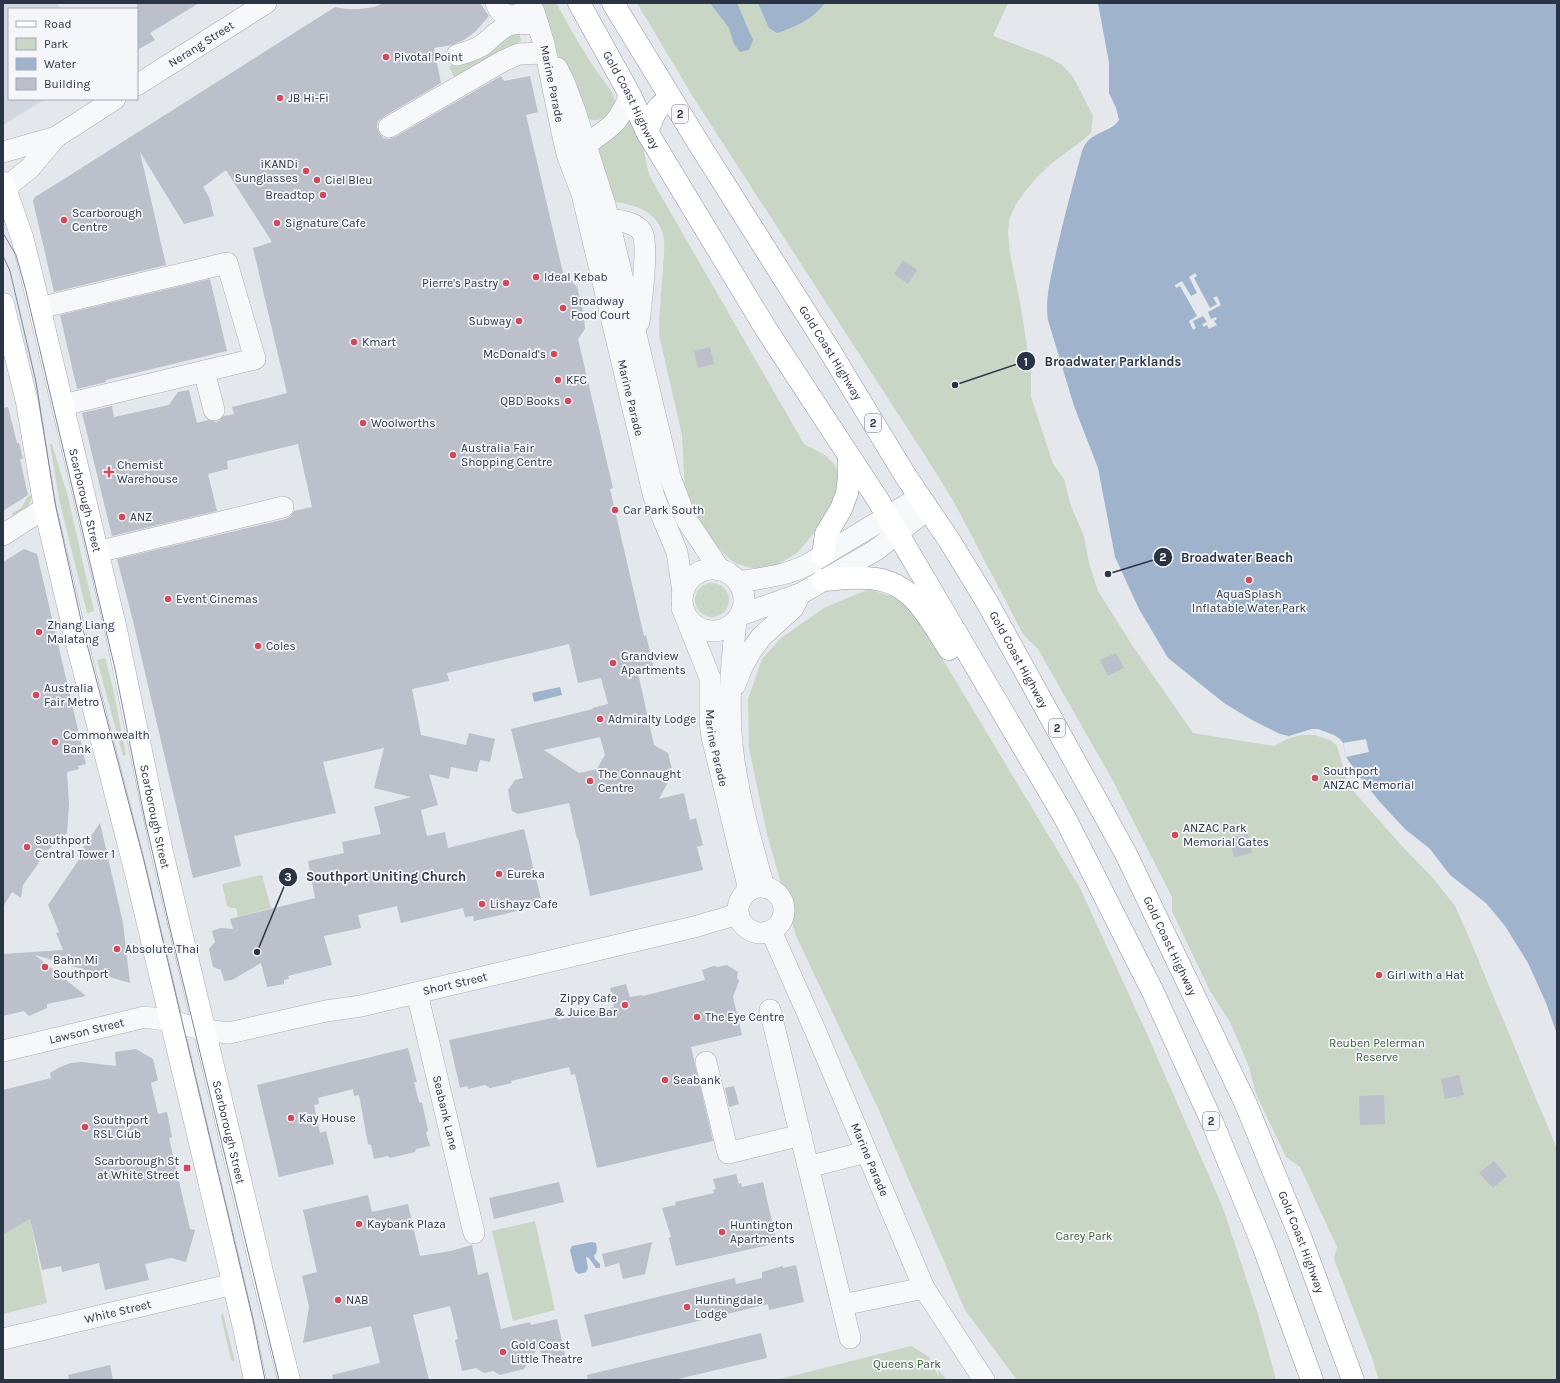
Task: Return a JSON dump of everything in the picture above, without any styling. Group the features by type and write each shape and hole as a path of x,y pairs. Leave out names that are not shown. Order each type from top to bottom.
{"main road":[{"name":"Gold Coast Highway","path":"579,3 630,95 647,132 766,328 892,525 1065,818 1153,992 1213,1124 1252,1219 1312,1380"},
{"name":"Gold Coast Highway","path":"613,3 671,99 828,348 905,475 987,602 1126,854 1245,1102 1300,1236 1353,1380"},
{"path":"647,132 658,107 661,103 671,99"},
{"name":"Scarborough Street","path":"4,186 22,237 63,405 131,695 153,813 289,1380"},
{"path":"3,304 27,402 45,508 96,721 123,819 255,1380"},
{"path":"823,555 826,534 841,509 847,493 849,457"},
{"path":"823,580 866,578 885,580 902,588 912,596 949,648 997,722 1017,738"}],"street":[{"name":"Nerang Street","path":"138,84 266,3"},
{"path":"496,3 501,12 512,16 521,14 530,4"},
{"path":"389,127 503,61 518,54 545,48 534,12 530,4"},
{"path":"457,55 474,50 500,30 510,25 524,23 538,24"},
{"name":"Marine Parade","path":"545,48 564,82 575,111 609,222 670,477 686,519 720,570"},
{"name":"Marine Parade","path":"545,48 558,117 567,154 580,188 591,239 654,496 677,552 683,600 710,678 710,722 712,737 756,889"},
{"path":"580,188 577,171 578,159 586,146 615,122 622,113 630,95"},
{"path":"3,152 56,137 113,100"},
{"path":"4,186 30,168 56,137"},
{"path":"591,239 609,222 622,221 634,224 642,231 645,245 638,342"},
{"path":"39,308 227,263 255,359 63,405"},
{"path":"204,371 214,410"},
{"path":"892,525 876,550 800,594 738,618 729,627 710,631 701,629 692,624 686,616 683,600 686,584 693,576 701,572 710,569 720,570 727,572 738,582 773,577 794,571 823,555 892,525 924,503"},
{"path":"97,552 283,507"},
{"path":"3,535 45,508"},
{"name":"Marine Parade","path":"738,582 744,598 743,606 738,618 731,662 730,698 732,741 736,773 751,844 756,889"},
{"path":"730,698 743,665 751,651 761,637 793,608 800,594"},
{"path":"756,889 772,889 784,903 784,915 778,926 771,931 763,933 753,932 746,928 740,921 738,914 739,903 742,896 756,889"},
{"name":"Short Street","path":"171,1021 219,1033 234,1032 326,1011 361,1006 417,993 694,927 738,914"},
{"name":"Marine Parade","path":"771,931 815,1030 924,1288 984,1380"},
{"name":"Seabank Lane","path":"417,993 474,1234"},
{"path":"770,1010 850,1338"},
{"name":"Lawson Street","path":"3,1051 142,1018 156,1018 171,1021"},
{"path":"706,1062 728,1153 800,1135"},
{"path":"808,1167 866,1152"},
{"name":"White Street","path":"3,1339 233,1284"},
{"path":"842,1305 924,1288"}],"shaded area":[{"path":"3,3 57,3 60,8 8,8 8,100 43,100 3,125"}],"green space":[{"path":"541,3 556,3 584,52 611,91 615,104 613,110 604,118 591,120 582,113 549,33"},
{"name":"Reuben Pelerman Reserve","path":"637,3 1008,3 993,36 1048,57 1062,65 1073,77 1093,116 1091,133 1052,163 1037,177 1015,206 1009,220 1008,234 1031,373 1031,397 1053,464 1064,479 1071,506 1084,536 1089,563 1098,591 1134,648 1193,733 1274,746 1287,739 1301,735 1315,735 1332,741 1337,746 1348,785 1400,844 1433,878 1455,906 1557,1149 1557,1380 1379,1380 1371,1355 1334,1259 1337,1247 1300,1167 1286,1157 1256,1094 1249,1067 1230,1022 1210,991 1172,911 1172,897 1113,781 1038,649 1023,634 955,504 935,471 695,100"},
{"path":"519,32 521,41 456,80 449,67 506,35"},
{"path":"629,119 641,138 649,175 804,444 825,455 834,464 838,473 839,485 829,511 797,553 772,567 759,569 747,567 735,563 724,554 700,526 685,494 682,435 659,335 664,248 662,231 653,217 646,212 631,205 613,202 594,148"},
{"path":"50,444 52,444 68,497 94,611 87,613 59,499"},
{"path":"32,495 30,503 26,509 14,518 12,513 21,508 26,499"},
{"path":"712,583 724,588 729,600 724,612 712,617 700,612 695,600 700,588"},
{"name":"Carey Park","path":"869,589 899,599 915,613 1080,888 1147,1034 1223,1208 1258,1314 1276,1380 1017,1380 965,1310 877,1106 796,936 767,834 749,748 748,699 762,659 781,638 824,608"},
{"path":"105,658 113,688 126,755 123,756 97,660"},
{"path":"262,875 271,908 238,917 236,908 227,906 222,884"},
{"path":"30,1219 47,1303 3,1314 3,1235"},
{"path":"535,1221 555,1310 513,1321 492,1231"},
{"path":"223,1313 235,1362 231,1360 221,1316"},
{"name":"Queens Park","path":"911,1346 929,1357 939,1377 938,1370 947,1380 776,1380"}],"water":[{"path":"710,3 737,3 753,40 749,50 740,52 734,44 729,28"},
{"path":"758,3 825,3 815,14 804,22 777,33 769,28"},
{"path":"1098,3 1557,3 1557,1034 1546,1003 1528,963 1505,926 1486,903 1450,875 1430,849 1405,829 1379,801 1346,757 1343,743 1340,739 1318,729 1312,729 1289,736 1280,734 1252,720 1224,703 1168,658 1139,609 1115,557 1098,468 1074,406 1047,313 1048,291 1054,262 1082,150 1090,139 1112,127 1119,120 1116,108 1109,93 1109,63"},
{"path":"560,687 562,695 534,702 532,693"},
{"path":"592,1242 596,1243 597,1252 594,1256 600,1264 600,1268 596,1268 589,1258 586,1257 588,1268 586,1272 579,1274 575,1271 570,1250 572,1246"}],"pier":[{"path":"1195,273 1197,276 1194,278 1210,308 1217,304 1213,298 1217,296 1221,305 1208,312 1211,319 1216,317 1217,319 1214,321 1217,325 1209,329 1207,325 1204,327 1202,324 1207,322 1203,316 1193,321 1196,328 1193,330 1189,321 1197,316 1180,286 1176,288 1175,285 1182,281 1191,296 1197,293 1189,277"},
{"path":"1366,739 1369,752 1346,757 1343,743"}],"building":[{"path":"137,3 199,3 150,33 155,40 138,49"},
{"name":"Australia Fair Shopping Centre","path":"384,3 480,3 489,16 476,31 464,40 452,45 434,48 441,83 378,121 377,127 383,138 389,139 395,137 501,76 504,81 530,76 538,112 526,115 564,277 570,279 577,287 584,316 585,329 578,339 613,488 610,489 644,636 646,635 654,669 638,673 654,745 668,753 673,773 659,799 684,793 690,820 696,818 703,845 697,847 703,870 590,896 569,803 518,814 512,811 508,790 515,780 523,778 511,729 608,704 601,678 578,683 569,644 447,673 449,681 412,689 421,735 466,745 469,733 495,739 490,762 480,760 477,772 451,767 449,779 429,774 438,805 421,810 427,836 445,832 448,848 524,829 541,899 536,900 537,904 530,906 530,908 474,921 473,916 465,917 463,908 401,923 397,906 358,915 361,928 324,936 332,965 288,976 289,979 284,980 284,984 267,987 261,963 232,980 224,981 221,970 213,967 209,949 215,942 212,931 220,928 233,929 230,919 315,898 308,861 344,853 342,842 381,834 374,807 411,797 374,788 384,748 323,762 336,813 234,836 241,866 193,878 117,559 286,519 291,516 294,511 312,507 298,444 227,461 228,469 208,474 217,511 112,536 82,413 112,406 114,417 169,405 178,392 189,390 197,423 208,420 217,422 224,416 234,414 232,407 287,393 253,248 272,242 226,170 203,187 209,197 214,216 184,224 140,152 166,265 54,292 33,201 35,197 335,7 360,9 374,7","holes":["600,737 605,755 597,769 579,773 544,750"]},
{"path":"903,260 917,270 908,284 894,274"},
{"path":"210,279 227,351 106,380 106,382 77,389 60,315"},
{"path":"710,347 714,364 698,368 694,351"},
{"path":"8,407 17,443 19,443 23,459 20,459 28,495 3,511 3,408"},
{"name":"Australia Fair Metro","path":"24,549 37,554 86,764 78,766 79,769 67,772 69,804 67,833 41,856 38,864 23,885 21,898 12,892 3,907 3,562"},
{"path":"1116,653 1124,668 1108,676 1100,660"},
{"path":"100,823 123,923 130,983 35,955 86,996 47,1004 47,1008 29,1016 24,1011 3,1016 3,954 63,950 56,933 59,932 48,905 80,858 77,856"},
{"path":"1248,834 1252,853 1234,857 1229,838"},
{"path":"727,965 738,972 737,978 739,981 733,997 742,1035 691,1047 713,1141 597,1168 575,1074 571,1075 569,1067 511,1081 512,1083 490,1088 485,1085 468,1089 468,1086 460,1088 449,1040 557,1017 558,1020 614,1007 610,988 626,984 630,997 643,996 705,980 702,970 714,966 718,967"},
{"path":"408,1048 417,1082 414,1082 419,1102 422,1103 428,1130 426,1133 430,1146 416,1149 415,1152 390,1158 388,1156 374,1159 371,1145 368,1144 359,1095 354,1096 353,1089 318,1098 319,1104 314,1105 320,1133 326,1131 334,1164 279,1177 257,1085"},
{"path":"136,1049 153,1059 158,1080 151,1083 158,1114 167,1112 172,1137 169,1138 190,1229 195,1230 186,1262 171,1258 145,1264 149,1280 105,1290 99,1263 62,1272 61,1266 42,1270 30,1219 3,1235 3,1090 51,1078 50,1073 71,1063 82,1062 116,1066 115,1052"},
{"path":"1459,1075 1464,1095 1445,1099 1441,1079"},
{"path":"734,1086 739,1104 729,1107 725,1088"},
{"path":"1384,1095 1385,1124 1360,1125 1359,1096"},
{"path":"1494,1161 1507,1176 1493,1188 1479,1173"},
{"name":"Huntington Apartments","path":"736,1174 739,1184 741,1183 742,1187 763,1182 777,1243 676,1266 669,1238 671,1237 662,1208 676,1205 675,1202 714,1193 713,1190 716,1189 713,1179"},
{"path":"559,1182 564,1202 494,1219 489,1198"},
{"path":"368,1195 372,1212 408,1204 420,1256 451,1251 472,1245 478,1275 488,1272 501,1329 530,1322 531,1325 557,1319 566,1359 543,1364 539,1346 524,1369 500,1375 493,1371 484,1373 476,1368 462,1371 455,1340 458,1339 450,1306 413,1315 429,1380 333,1380 332,1375 380,1363 371,1326 303,1343 309,1307 302,1276 317,1272 303,1210"},
{"path":"652,1242 645,1274 623,1279 619,1263 605,1267 602,1254"},
{"name":"Huntingdale Lodge","path":"796,1265 804,1302 769,1310 768,1304 592,1347 584,1315 735,1278 736,1284 762,1278 762,1272 783,1266 783,1268"},
{"path":"761,1333 767,1358 674,1380 588,1380 587,1375"},
{"path":"110,1365 113,1380 69,1380 68,1375"}],"tram line":[{"path":"3,233 16,255 25,287 115,669 145,820 168,920 279,1380"},
{"path":"3,256 10,271 36,382 55,503 83,629 144,861 253,1320 265,1380"}],"place":[{"name":"Pivotal Point","path":"386,57"},
{"name":"JB Hi-Fi","path":"280,98"},
{"name":"iKANDi Sunglasses","path":"306,171"},
{"name":"Ciel Bleu","path":"317,180"},
{"name":"Breadtop","path":"323,195"},
{"name":"Scarborough Centre","path":"64,220"},
{"name":"Signature Cafe","path":"277,223"},
{"name":"Ideal Kebab","path":"536,277"},
{"name":"Pierre's Pastry","path":"506,283"},
{"name":"Broadway Food Court","path":"563,308"},
{"name":"Subway","path":"519,321"},
{"name":"Kmart","path":"354,342"},
{"name":"McDonald's","path":"554,354"},
{"name":"KFC","path":"558,380"},
{"name":"Broadwater Parklands","path":"955,385"},
{"name":"QBD Books","path":"568,401"},
{"name":"Woolworths","path":"363,423"},
{"name":"Australia Fair Shopping Centre","path":"453,455"},
{"name":"Chemist Warehouse","path":"109,472"},
{"name":"Car Park South","path":"615,510"},
{"name":"ANZ","path":"122,517"},
{"name":"Broadwater Beach","path":"1108,574"},
{"name":"AquaSplash Inflatable Water Park","path":"1249,580"},
{"name":"Event Cinemas","path":"168,599"},
{"name":"Zhang Liang Malatang","path":"39,632"},
{"name":"Coles","path":"258,646"},
{"name":"Grandview Apartments","path":"613,663"},
{"name":"Australia Fair Metro","path":"36,695"},
{"name":"Admiralty Lodge","path":"600,719"},
{"name":"Commonwealth Bank","path":"55,742"},
{"name":"Southport ANZAC Memorial","path":"1315,778"},
{"name":"The Connaught Centre","path":"590,781"},
{"name":"ANZAC Park Memorial Gates","path":"1175,835"},
{"name":"Southport Central Tower 1","path":"27,847"},
{"name":"Eureka","path":"499,874"},
{"name":"Lishayz Cafe","path":"482,904"},
{"name":"Absolute Thai","path":"117,949"},
{"name":"Southport Uniting Church","path":"257,952"},
{"name":"Bahn Mi Southport","path":"45,967"},
{"name":"Girl with a Hat","path":"1379,975"},
{"name":"Zippy Cafe & Juice Bar","path":"625,1005"},
{"name":"The Eye Centre","path":"697,1017"},
{"name":"Seabank","path":"665,1080"},
{"name":"Kay House","path":"291,1118"},
{"name":"Southport RSL Club","path":"85,1127"},
{"name":"Scarborough St at White Street","path":"187,1168"},
{"name":"Kaybank Plaza","path":"359,1224"},
{"name":"Huntington Apartments","path":"722,1232"},
{"name":"NAB","path":"338,1300"},
{"name":"Huntingdale Lodge","path":"687,1307"},
{"name":"Gold Coast Little Theatre","path":"503,1352"}]}
